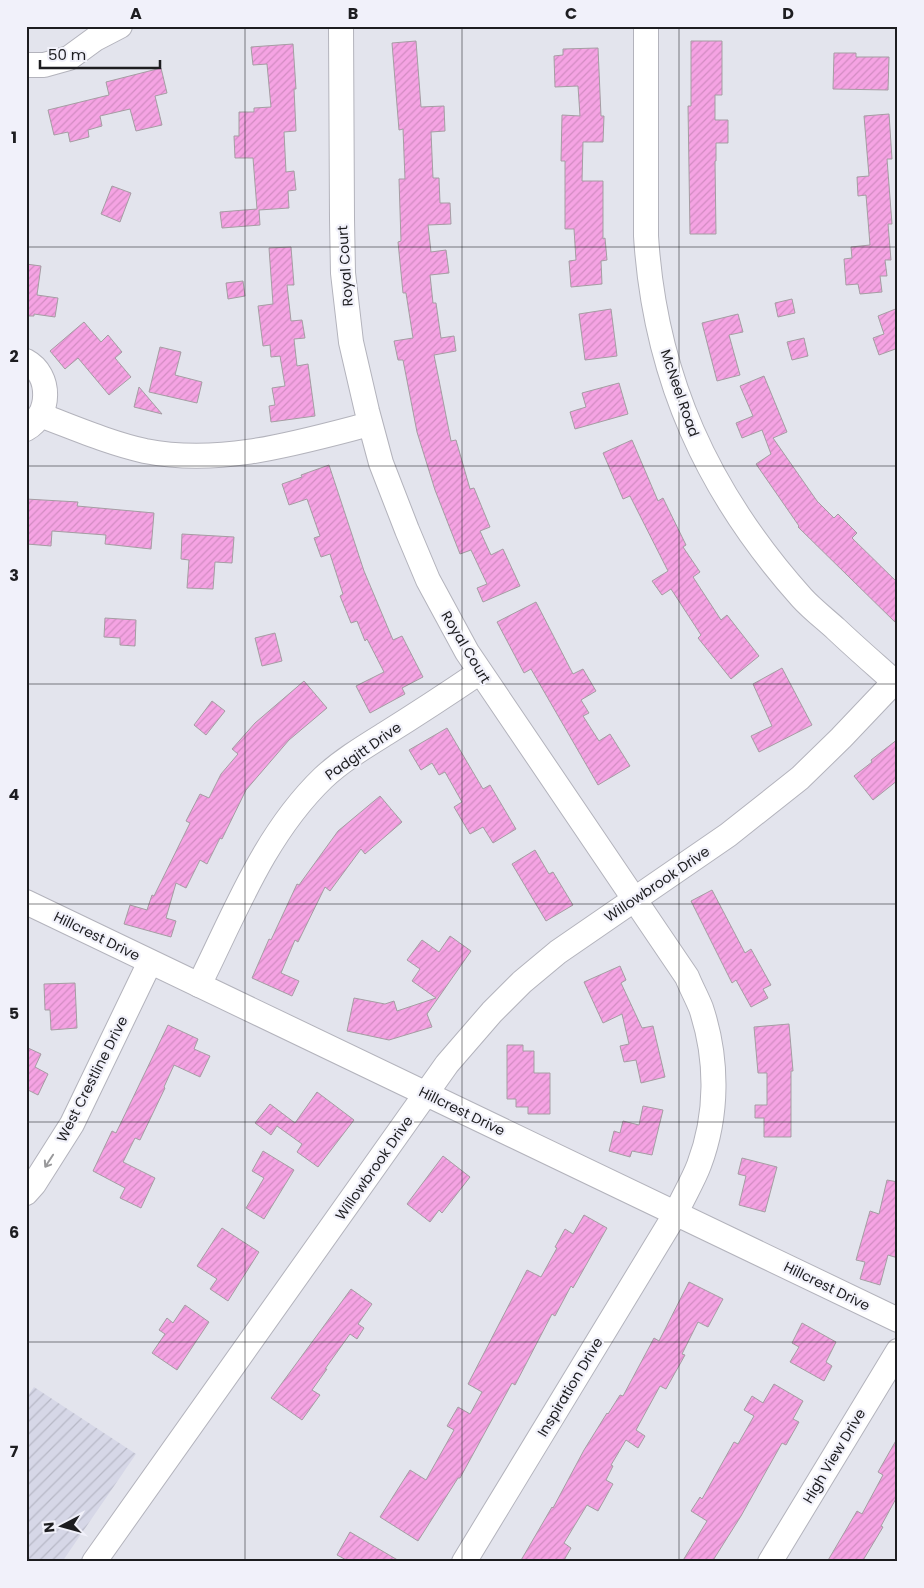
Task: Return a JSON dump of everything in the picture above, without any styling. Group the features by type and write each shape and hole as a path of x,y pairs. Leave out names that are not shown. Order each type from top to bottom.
{"street":[{"path":"26,66 44,66 69,58 95,39 120,26"},
{"name":"Royal Court","path":"341,26 344,273 351,342 381,463 406,530 428,580 452,626 480,672 686,977 700,1007 712,1053 714,1106 710,1130 699,1166 676,1213"},
{"name":"McNeel Road","path":"646,26 646,236 648,268 657,324 670,372 689,425 713,476 759,547 803,600 897,682"},
{"path":"26,361 41,376 46,396 44,406 33,422 146,451 197,456 230,454 294,444 370,424"},
{"name":"Padgitt Drive","path":"200,985 258,864 297,806 324,777 365,747 480,672"},
{"name":"Willowbrook Drive","path":"94,1562 447,1064 492,1012 514,989 558,952 728,835 800,778 897,682"},
{"name":"Hillcrest Drive","path":"26,902 898,1320"},
{"name":"West Crestline Drive","path":"26,1193 34,1184 72,1124 150,962"},
{"name":"Inspiration Drive","path":"464,1562 676,1213"},
{"name":"High View Drive","path":"770,1562 898,1351"}],"shaded area":[{"path":"34,1387 136,1454 62,1562 26,1562 26,1398"}],"building":[{"path":"416,41 421,107 444,106 445,131 431,132 433,178 439,178 440,203 450,203 451,224 428,225 431,252 446,250 449,273 430,275 433,303 436,303 441,338 454,336 456,351 434,355 451,441 456,440 470,489 474,488 490,527 480,531 491,555 503,549 520,586 483,602 477,588 487,584 471,550 460,554 435,490 417,432 403,360 398,360 394,341 413,338 406,293 403,293 398,242 401,241 399,179 405,179 403,129 399,130 392,43"},
{"path":"691,41 722,41 722,95 715,95 715,120 728,120 728,143 716,143 716,234 690,234 688,106 691,106"},
{"path":"293,44 296,131 284,132 286,172 294,171 296,190 288,191 289,208 259,210 260,225 222,228 220,212 257,209 253,158 235,158 234,136 239,136 239,112 254,112 254,108 271,107 267,64 253,65 251,47"},
{"path":"598,48 601,116 604,116 603,142 583,142 582,181 603,181 603,239 605,238 607,260 601,261 602,284 571,287 569,261 576,260 574,229 565,229 565,161 561,161 562,115 580,116 578,86 555,87 554,56 563,55 563,49"},
{"path":"834,53 856,53 856,57 889,57 888,90 833,89"},
{"path":"161,68 167,93 155,96 162,125 136,131 130,109 100,116 102,126 88,130 89,137 70,142 68,132 54,135 48,110 109,95 106,82"},
{"path":"889,114 892,159 887,159 892,224 888,224 891,260 885,260 887,276 880,276 882,292 860,294 858,284 846,285 844,259 852,258 851,247 870,245 866,195 858,196 857,177 869,176 864,116"},
{"path":"112,186 131,193 120,222 101,214"},
{"path":"291,247 294,285 287,285 291,321 302,320 305,338 294,339 297,366 308,364 315,416 271,422 269,406 275,405 272,388 285,386 280,356 271,357 270,345 263,346 258,306 273,304 269,248"},
{"path":"26,264 41,266 37,295 58,298 55,317 34,314 34,316 26,316"},
{"path":"243,281 245,296 228,299 226,283"},
{"path":"792,299 795,313 778,317 775,303"},
{"path":"898,308 898,348 879,355 873,338 884,334 878,316"},
{"path":"611,309 617,356 585,360 579,314"},
{"path":"738,314 743,332 729,335 740,375 717,381 702,323"},
{"path":"84,322 101,342 108,335 122,352 115,358 131,377 109,395 78,358 65,369 50,351"},
{"path":"804,338 808,356 792,360 787,342"},
{"path":"160,347 181,352 175,375 202,382 197,403 149,392"},
{"path":"764,376 787,432 773,438 817,501 834,518 838,514 857,533 852,538 898,583 898,625 798,527 756,464 771,454 762,430 742,438 736,423 753,416 740,386"},
{"path":"619,383 628,414 575,429 570,412 586,407 582,393"},
{"path":"139,387 162,414 134,407"},
{"path":"632,440 658,501 663,498 686,545 683,547 700,572 693,577 721,620 727,615 759,656 731,679 698,638 701,635 671,589 662,595 652,581 668,571 630,496 623,499 603,453"},
{"path":"329,465 364,571 393,640 402,636 423,677 402,688 405,694 370,713 356,686 384,672 367,639 365,641 357,621 351,623 340,596 343,594 330,554 321,557 314,538 320,536 307,499 289,505 282,484"},
{"path":"26,499 78,502 77,506 154,513 151,549 105,544 106,535 52,531 51,546 27,544"},
{"path":"182,534 234,537 232,563 215,562 213,589 187,588 189,560 181,559"},
{"path":"536,602 573,674 583,669 596,691 581,700 589,713 583,716 599,741 610,734 630,766 598,785 531,669 524,673 497,622"},
{"path":"105,618 136,620 135,646 120,645 120,638 104,637"},
{"path":"275,633 282,661 262,666 255,638"},
{"path":"782,668 812,725 759,752 751,736 772,726 753,684"},
{"path":"304,681 327,708 289,740 246,790 222,839 220,838 207,864 200,860 186,888 176,883 166,918 176,921 171,937 124,924 130,905 147,910 152,895 154,896 190,823 186,821 200,794 209,798 221,774 238,754 232,749 255,723"},
{"path":"212,701 225,711 206,735 194,725"},
{"path":"447,728 483,789 490,785 516,829 493,843 483,827 470,834 454,807 462,802 445,772 439,775 432,763 421,770 409,750"},
{"path":"898,739 898,780 873,800 854,776"},
{"path":"380,796 402,822 365,854 361,849 330,891 325,887 298,942 295,940 281,973 299,981 292,996 252,978 269,939 271,940 297,884 299,885 338,831"},
{"path":"535,850 549,874 553,872 573,905 546,921 512,864"},
{"path":"712,890 745,953 751,949 771,985 763,989 768,998 751,1007 736,980 732,983 691,901"},
{"path":"450,936 471,951 427,1014 432,1027 389,1040 347,1031 354,998 385,1004 394,1001 397,1011 436,998 412,981 420,969 407,960 422,940 439,952"},
{"path":"620,966 626,980 621,983 642,1028 653,1026 665,1077 641,1083 636,1060 624,1062 620,1046 629,1044 622,1014 603,1023 584,982"},
{"path":"75,983 77,1028 51,1030 50,1010 45,1010 44,984"},
{"path":"789,1024 793,1071 791,1071 791,1137 764,1137 764,1118 755,1118 755,1105 767,1105 767,1073 758,1073 754,1027"},
{"path":"168,1025 198,1039 194,1049 210,1056 200,1077 174,1065 140,1140 135,1138 123,1162 155,1178 141,1208 120,1198 125,1188 93,1171 112,1131 116,1133"},
{"path":"507,1045 523,1045 523,1051 534,1051 534,1073 550,1073 550,1114 528,1114 528,1107 516,1107 516,1099 507,1099"},
{"path":"26,1047 41,1054 35,1067 48,1074 38,1095 26,1089"},
{"path":"317,1092 354,1120 318,1167 297,1152 302,1144 277,1126 271,1135 255,1123 270,1104 295,1123"},
{"path":"643,1106 663,1110 652,1155 632,1151 630,1157 609,1151 614,1131 620,1133 623,1121 639,1125"},
{"path":"263,1151 294,1170 264,1219 246,1208 264,1178 252,1171"},
{"path":"443,1156 470,1177 442,1213 439,1210 430,1222 407,1204"},
{"path":"742,1158 777,1167 765,1212 739,1205 746,1176 738,1174"},
{"path":"887,1180 898,1182 898,1258 888,1255 880,1285 860,1279 865,1262 856,1260 870,1211 879,1214"},
{"path":"584,1215 607,1228 573,1288 571,1286 555,1316 552,1314 515,1385 512,1383 460,1478 458,1478 418,1541 380,1517 410,1470 426,1480 454,1430 447,1426 458,1407 470,1414 482,1392 468,1384 527,1270 541,1277 565,1229 573,1234"},
{"path":"222,1228 259,1252 228,1301 210,1289 217,1279 197,1266"},
{"path":"689,1282 723,1299 708,1327 698,1322 682,1354 685,1355 666,1389 660,1386 636,1430 645,1436 638,1448 626,1440 611,1465 613,1466 606,1480 613,1484 598,1511 587,1505 564,1543 571,1548 563,1562 520,1562 553,1508 584,1450 620,1395 623,1396 654,1338 659,1341"},
{"path":"351,1289 372,1304 358,1324 364,1328 357,1339 350,1334 325,1369 327,1369 312,1390 320,1395 302,1420 271,1398"},
{"path":"185,1305 209,1322 177,1370 152,1353 165,1334 159,1330 167,1318 173,1323"},
{"path":"802,1323 836,1342 826,1362 832,1366 824,1381 790,1362 799,1347 792,1343"},
{"path":"774,1384 803,1401 793,1419 799,1422 786,1445 782,1443 741,1516 712,1562 682,1562 707,1521 691,1511 700,1497 702,1499 734,1442 738,1444 754,1416 744,1410 752,1396 763,1403"},
{"path":"898,1437 898,1495 881,1526 883,1527 862,1562 827,1562 857,1511 862,1514 883,1475 878,1472"},
{"path":"350,1532 401,1562 350,1562 337,1555"}]}
